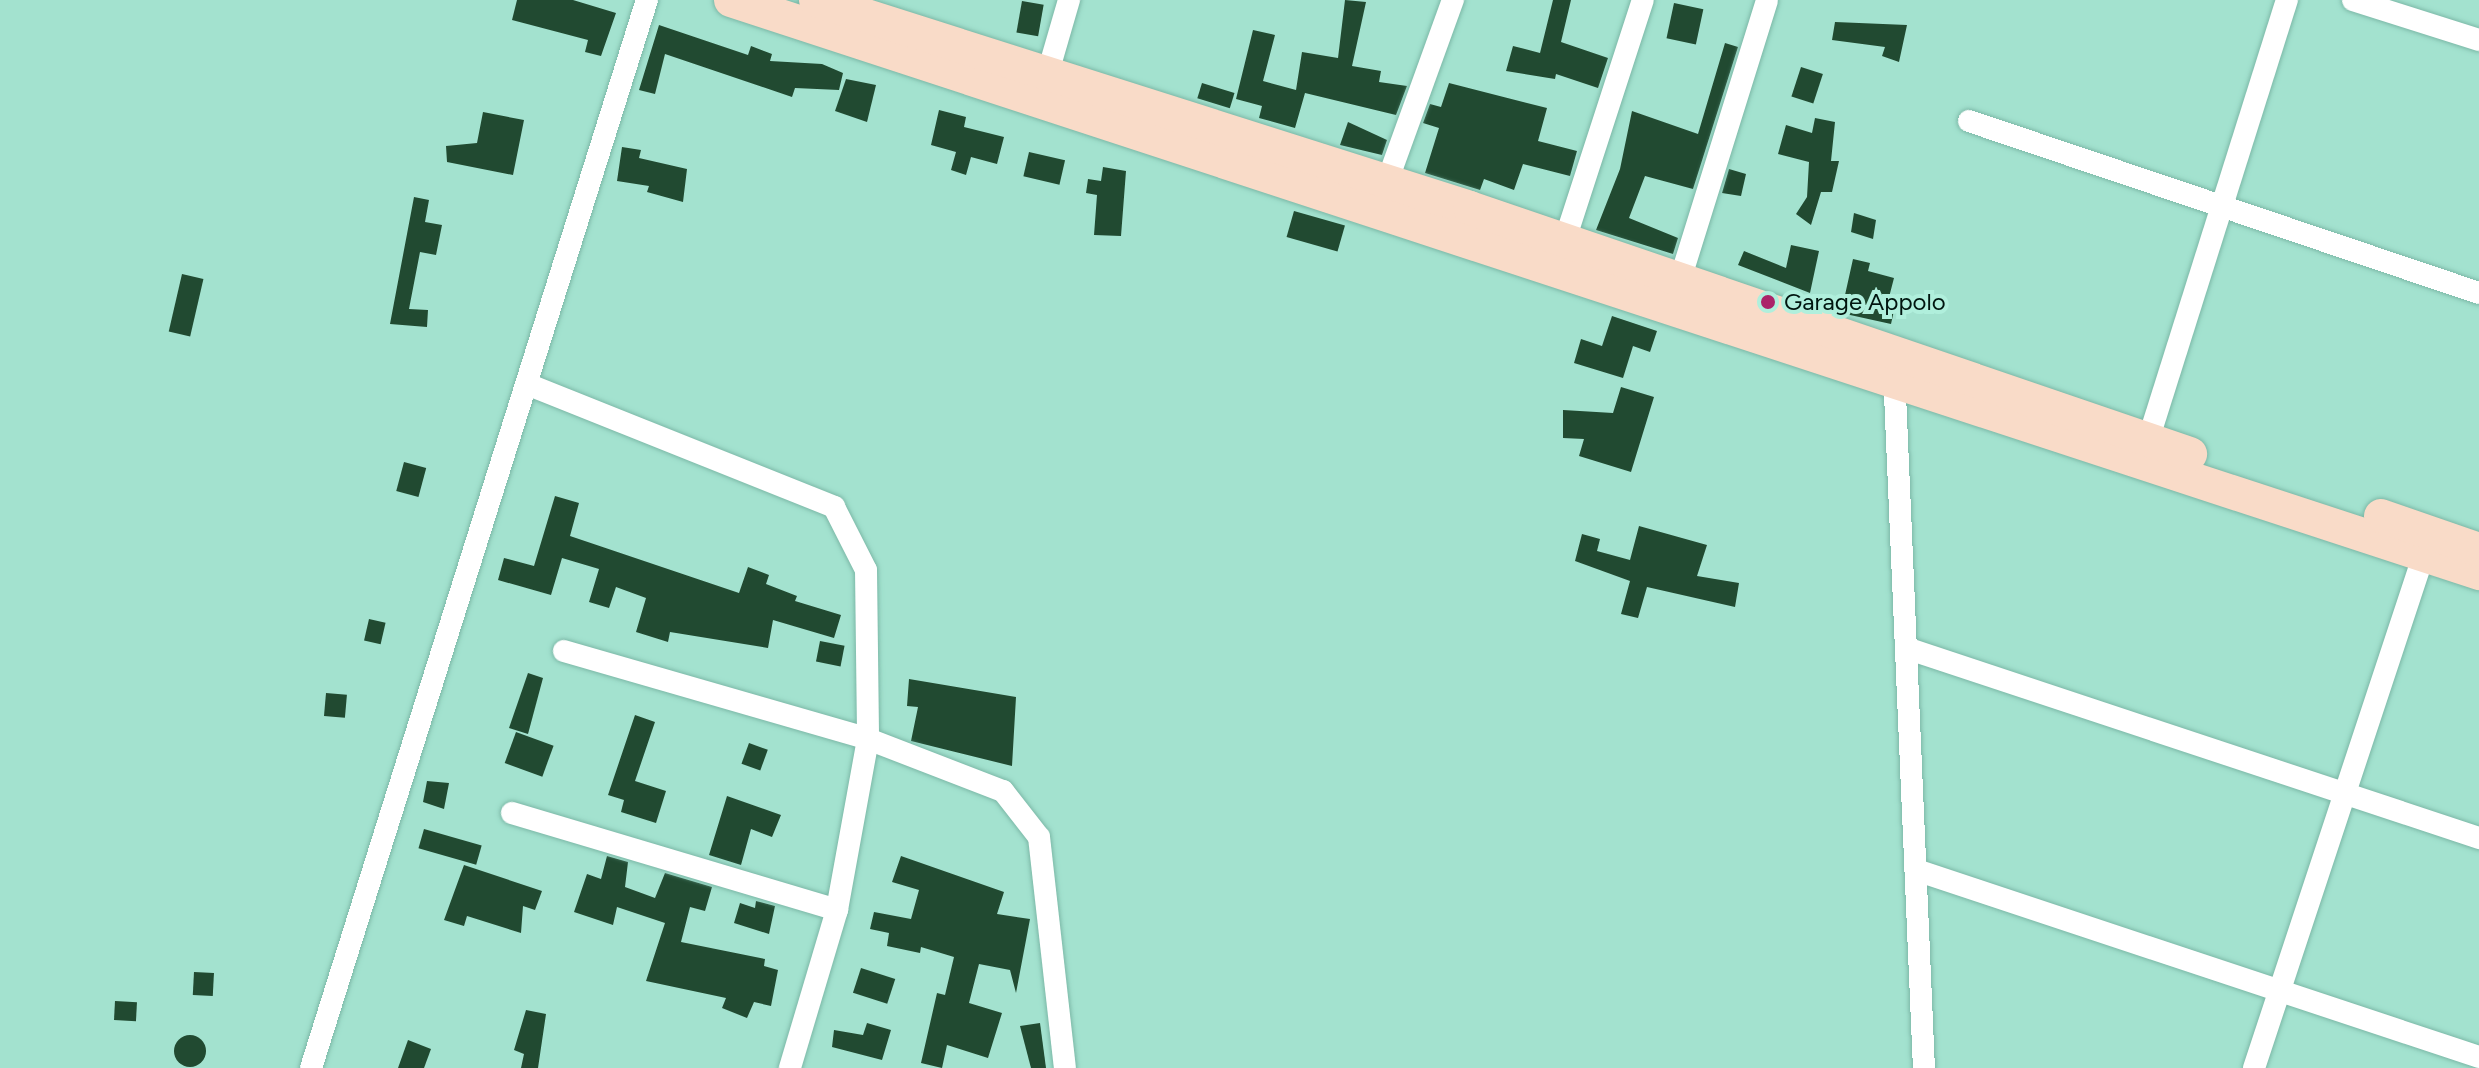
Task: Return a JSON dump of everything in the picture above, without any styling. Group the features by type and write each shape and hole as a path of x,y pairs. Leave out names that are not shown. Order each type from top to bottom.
{"main road":[{"path":"731,0 1387,182 1559,257 1679,283 1896,367"},
{"path":"816,0 1044,85 2428,544 2479,573"},
{"path":"2428,544 2479,550"}],"street":[{"path":"311,1068 647,0"},
{"path":"1044,85 1069,0"},
{"path":"1387,182 1453,0"},
{"path":"1559,257 1643,0"},
{"path":"1679,283 1767,0"},
{"path":"2145,451 2287,0"},
{"path":"2353,0 2479,40"},
{"path":"1969,121 2222,202 2479,293"},
{"path":"1896,367 1924,1068"},
{"path":"527,384 834,507 866,570 868,739 837,910 794,1067"},
{"path":"2254,1068 2428,544"},
{"path":"1909,649 2479,838"},
{"path":"564,651 868,739 1003,791 1039,837 1065,1068"},
{"path":"512,813 837,910"},
{"path":"1916,870 2479,1057"}],"building":[{"path":"517,0 573,0 616,13 601,56 585,52 588,40 512,20"},
{"path":"1345,0 1366,2 1352,66 1381,71 1379,82 1407,86 1396,115 1305,93 1295,128 1259,118 1262,106 1236,99 1253,30 1275,35 1263,81 1296,90 1302,52 1338,58"},
{"path":"1553,0 1571,0 1561,42 1608,58 1598,88 1556,74 1555,79 1506,71 1513,46 1540,53"},
{"path":"1022,1 1044,5 1038,36 1016,33"},
{"path":"1674,3 1703,9 1696,44 1667,38"},
{"path":"1835,22 1907,25 1899,62 1882,56 1885,47 1832,40"},
{"path":"659,25 748,55 751,46 772,54 770,61 822,64 843,73 839,90 795,88 792,97 665,54 655,94 639,90"},
{"path":"1725,43 1738,47 1693,189 1645,176 1629,218 1678,238 1673,254 1596,230 1620,169 1632,111 1698,134"},
{"path":"1801,67 1823,74 1813,104 1791,96"},
{"path":"846,79 876,85 867,122 835,111"},
{"path":"1202,83 1235,93 1230,108 1197,98"},
{"path":"1449,83 1547,108 1538,141 1577,151 1570,176 1523,164 1514,190 1484,179 1480,190 1425,173 1439,128 1423,123 1430,104 1441,107"},
{"path":"939,110 966,117 964,127 1004,137 997,164 971,157 966,175 951,170 956,152 931,145"},
{"path":"483,112 524,120 513,175 447,162 446,146 477,143"},
{"path":"1815,118 1835,122 1831,161 1839,161 1832,192 1821,192 1811,225 1796,214 1807,197 1809,162 1778,154 1786,125 1812,133"},
{"path":"1348,122 1387,140 1382,155 1340,145"},
{"path":"622,147 641,150 639,158 687,169 683,202 647,192 649,186 617,181"},
{"path":"1029,152 1065,160 1059,185 1023,176"},
{"path":"1103,167 1126,171 1121,236 1094,235 1097,195 1086,193 1088,179 1101,181"},
{"path":"1729,169 1746,174 1741,196 1722,193"},
{"path":"414,197 429,200 425,222 442,225 436,255 420,252 409,309 428,310 427,327 390,324"},
{"path":"1294,211 1345,226 1338,252 1287,237"},
{"path":"1854,213 1876,220 1873,239 1851,232"},
{"path":"1791,245 1819,251 1810,293 1738,265 1744,251 1786,268"},
{"path":"1853,259 1870,263 1868,271 1894,278 1887,305 1895,306 1891,324 1841,313"},
{"path":"182,274 203,279 190,336 169,331"},
{"path":"1612,316 1657,331 1650,352 1633,346 1623,378 1574,363 1581,339 1602,346"},
{"path":"1621,387 1654,397 1631,472 1579,456 1584,439 1563,438 1563,410 1613,413"},
{"path":"404,462 426,468 418,497 396,491"},
{"path":"555,496 579,503 570,536 739,593 748,567 769,575 766,584 797,596 795,601 841,615 834,638 773,620 768,648 670,632 668,642 636,632 646,598 616,587 609,608 589,602 599,569 562,558 551,595 498,580 504,558 534,566"},
{"path":"1639,526 1707,545 1697,576 1739,583 1735,607 1647,587 1638,618 1621,614 1630,581 1575,561 1582,534 1600,539 1597,551 1630,560"},
{"path":"369,619 386,623 381,644 364,640"},
{"path":"820,641 845,646 841,666 816,662"},
{"path":"528,673 543,678 528,734 509,728"},
{"path":"909,679 1016,697 1012,766 911,741 918,707 907,706"},
{"path":"326,693 347,695 345,718 324,716"},
{"path":"635,715 655,722 635,781 666,791 656,823 621,812 624,800 608,795"},
{"path":"516,732 554,746 542,777 505,763"},
{"path":"749,743 768,750 760,771 741,764"},
{"path":"427,781 449,783 444,809 423,802"},
{"path":"727,796 781,815 772,837 751,829 741,865 709,855"},
{"path":"424,829 482,846 476,865 418,848"},
{"path":"607,856 628,862 625,887 655,898 665,873 712,887 705,911 690,907 681,942 765,959 764,966 778,970 771,1006 754,1002 747,1018 722,1008 726,998 646,981 665,923 617,907 613,925 574,912 587,874 601,879"},
{"path":"901,856 1004,892 997,914 1030,919 1016,993 1010,970 979,964 969,1003 1002,1013 988,1058 947,1045 942,1068 921,1063 937,993 945,995 954,957 921,947 920,953 887,946 889,933 870,929 874,912 911,919 919,890 892,882"},
{"path":"464,865 542,891 535,910 523,906 521,933 467,916 464,926 444,920"},
{"path":"756,901 775,906 769,934 734,923 740,903 755,908"},
{"path":"861,968 895,979 887,1004 853,993"},
{"path":"194,972 214,973 213,996 193,995"},
{"path":"115,1001 137,1002 136,1021 114,1020"},
{"path":"526,1010 546,1014 538,1068 521,1068 524,1054 514,1050"},
{"path":"867,1023 891,1030 882,1060 832,1047 834,1030 863,1035"},
{"path":"1040,1023 1046,1068 1031,1068 1020,1026"},
{"path":"190,1035 201,1040 206,1051 201,1062 190,1067 179,1062 174,1051 179,1040"},
{"path":"408,1040 431,1049 424,1068 398,1068"}],"place":[{"name":"Garage Appolo","path":"1768,302"}]}
